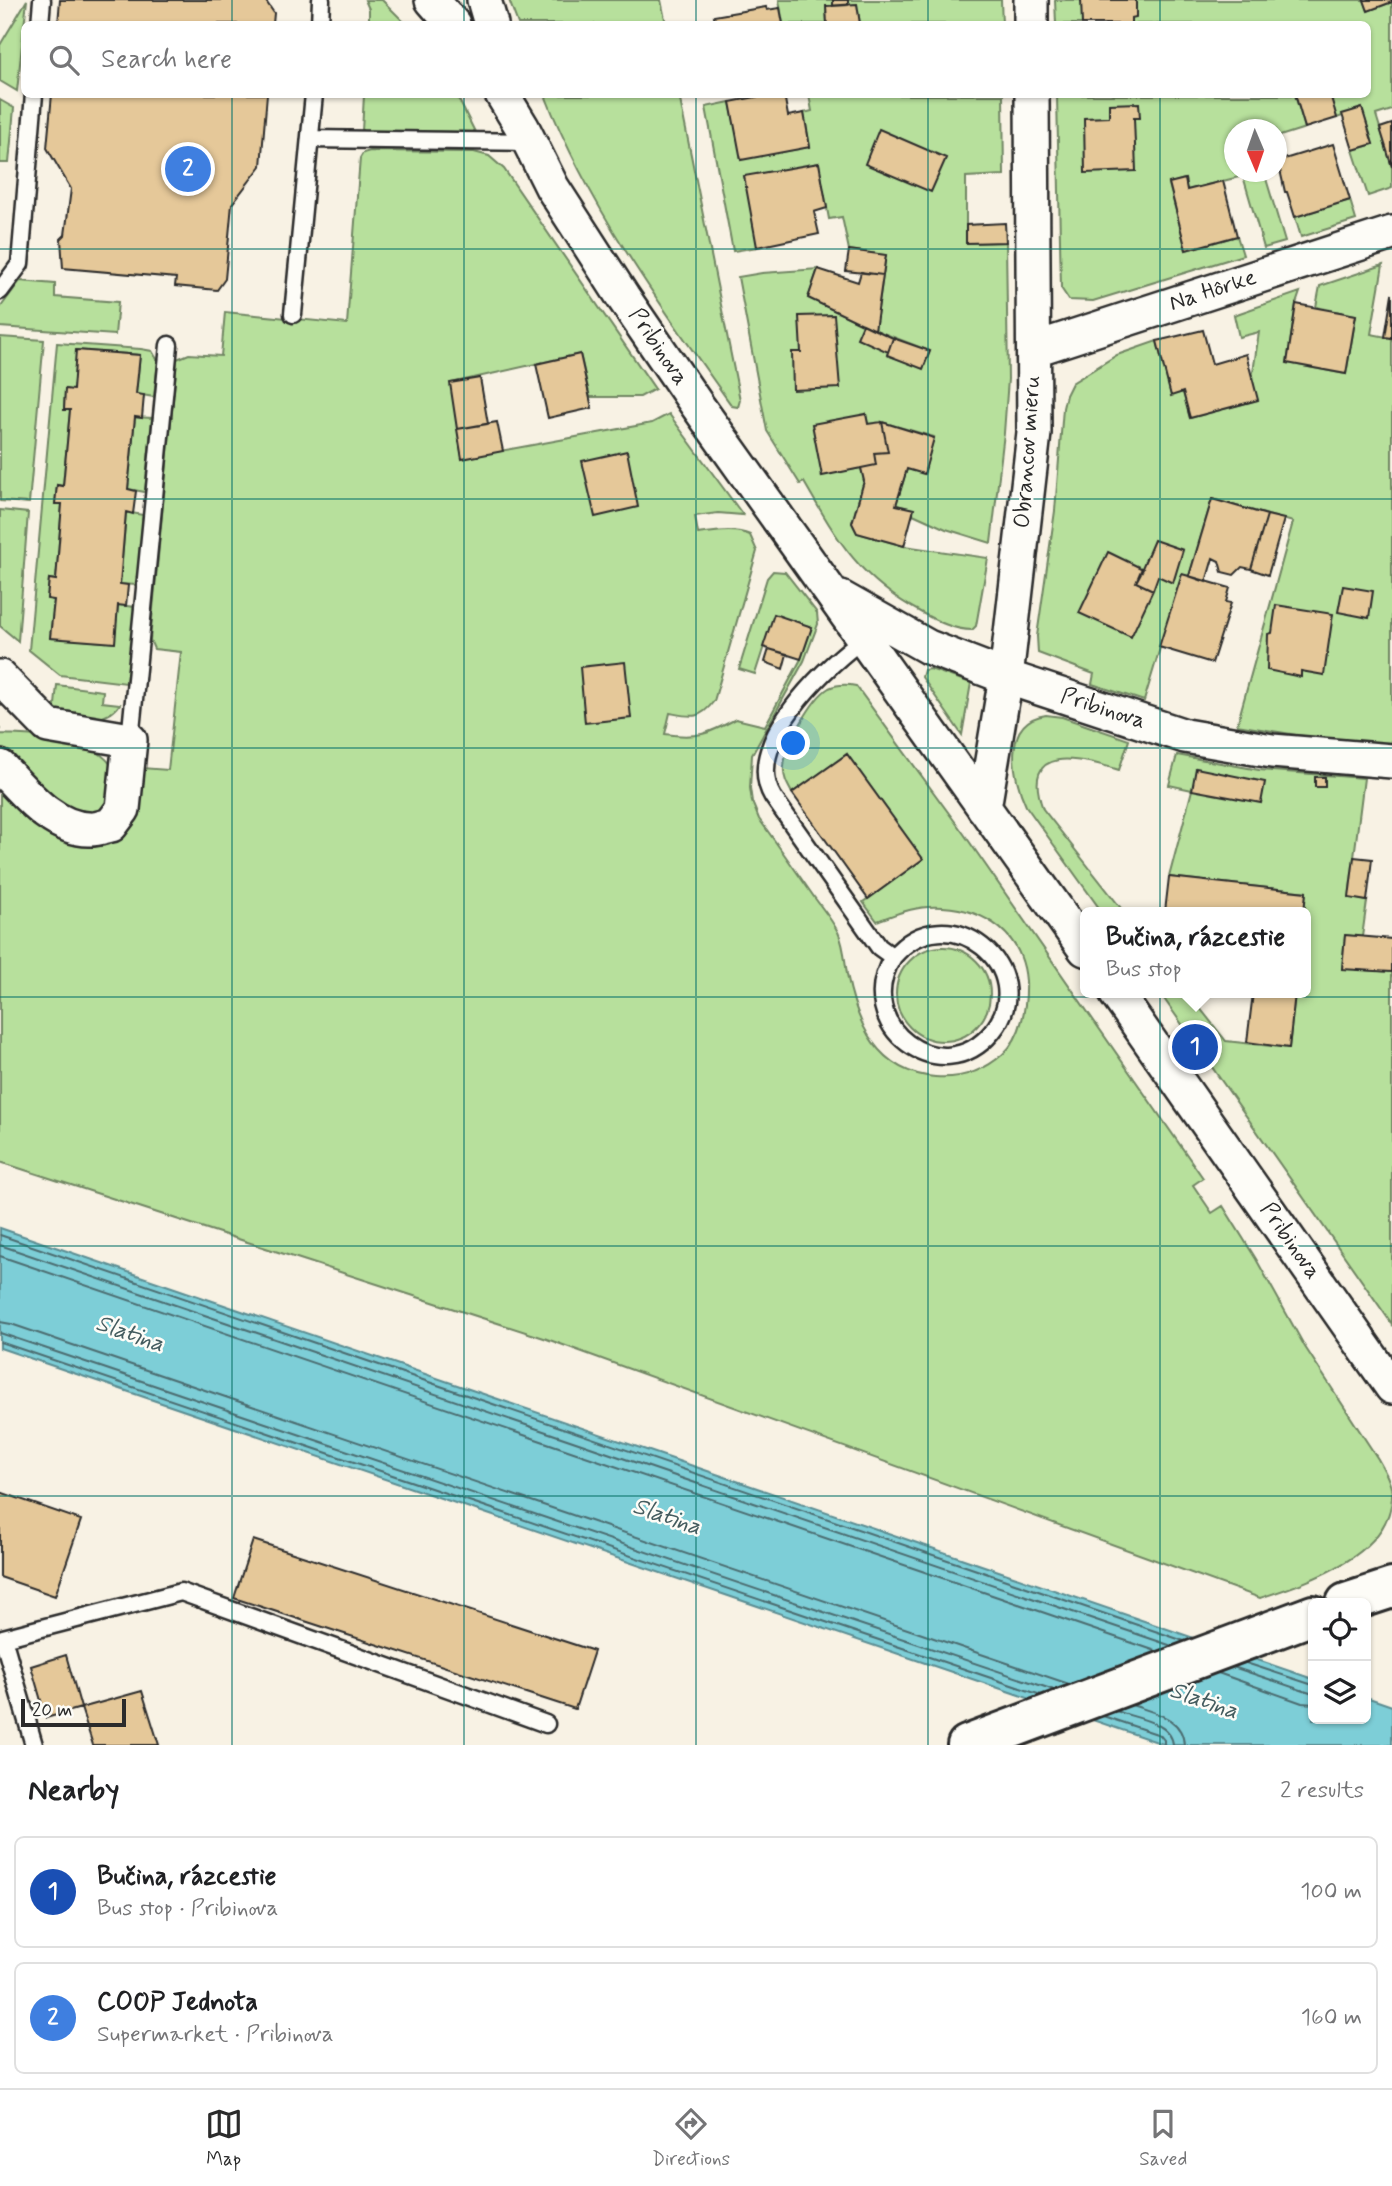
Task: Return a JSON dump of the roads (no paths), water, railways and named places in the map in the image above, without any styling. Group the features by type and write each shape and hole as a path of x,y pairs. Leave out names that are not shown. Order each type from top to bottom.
{"main road":[{"path":"1361,1598 1392,1588"},
{"path":"974,1742 1306,1617"}],"street":[{"path":"432,0 450,21"},
{"path":"484,0 490,21"},
{"path":"1031,0 1031,21"},
{"name":"Pribinova","path":"504,98 552,187 623,297 1080,942"},
{"name":"Pribinova","path":"513,98 526,134"},
{"name":"Obrancov mieru","path":"984,808 1006,677 1034,433 1032,98"},
{"name":"Na Hôrke","path":"1035,349 1392,233"},
{"name":"Pribinova","path":"833,593 928,647 1006,677 1185,736 1272,751 1392,761"},
{"path":"0,677 48,726 130,740 123,809 111,825 89,830 61,822 39,807 0,767"},
{"name":"Pribinova","path":"1120,998 1392,1387"}],"lane":[{"path":"40,21 42,0"},
{"path":"320,21 321,0"},
{"path":"0,291 20,264 34,98"},
{"path":"293,314 314,98"},
{"path":"310,139 526,134"},
{"path":"130,740 169,345"},
{"path":"864,638 836,659 818,678 779,728 769,753 765,776 773,797 871,936 879,947 893,957"},
{"path":"954,932 966,935 985,947 1003,976 1005,1003 997,1024 982,1042 955,1055 922,1052 905,1043 888,1023 881,1002 884,975 893,957 911,940 930,933 954,932"},
{"path":"34,1745 1,1638 181,1592 546,1724"}],"water":[{"name":"Slatina","path":"0,1228 1308,1677 1308,1724 1371,1724 1371,1699 1392,1706 1392,1745 1166,1745 0,1348"}],"place":[{"name":"COOP Jednota","path":"188,169"},
{"name":"Bučina, rázcestie","path":"1195,1047"}]}
